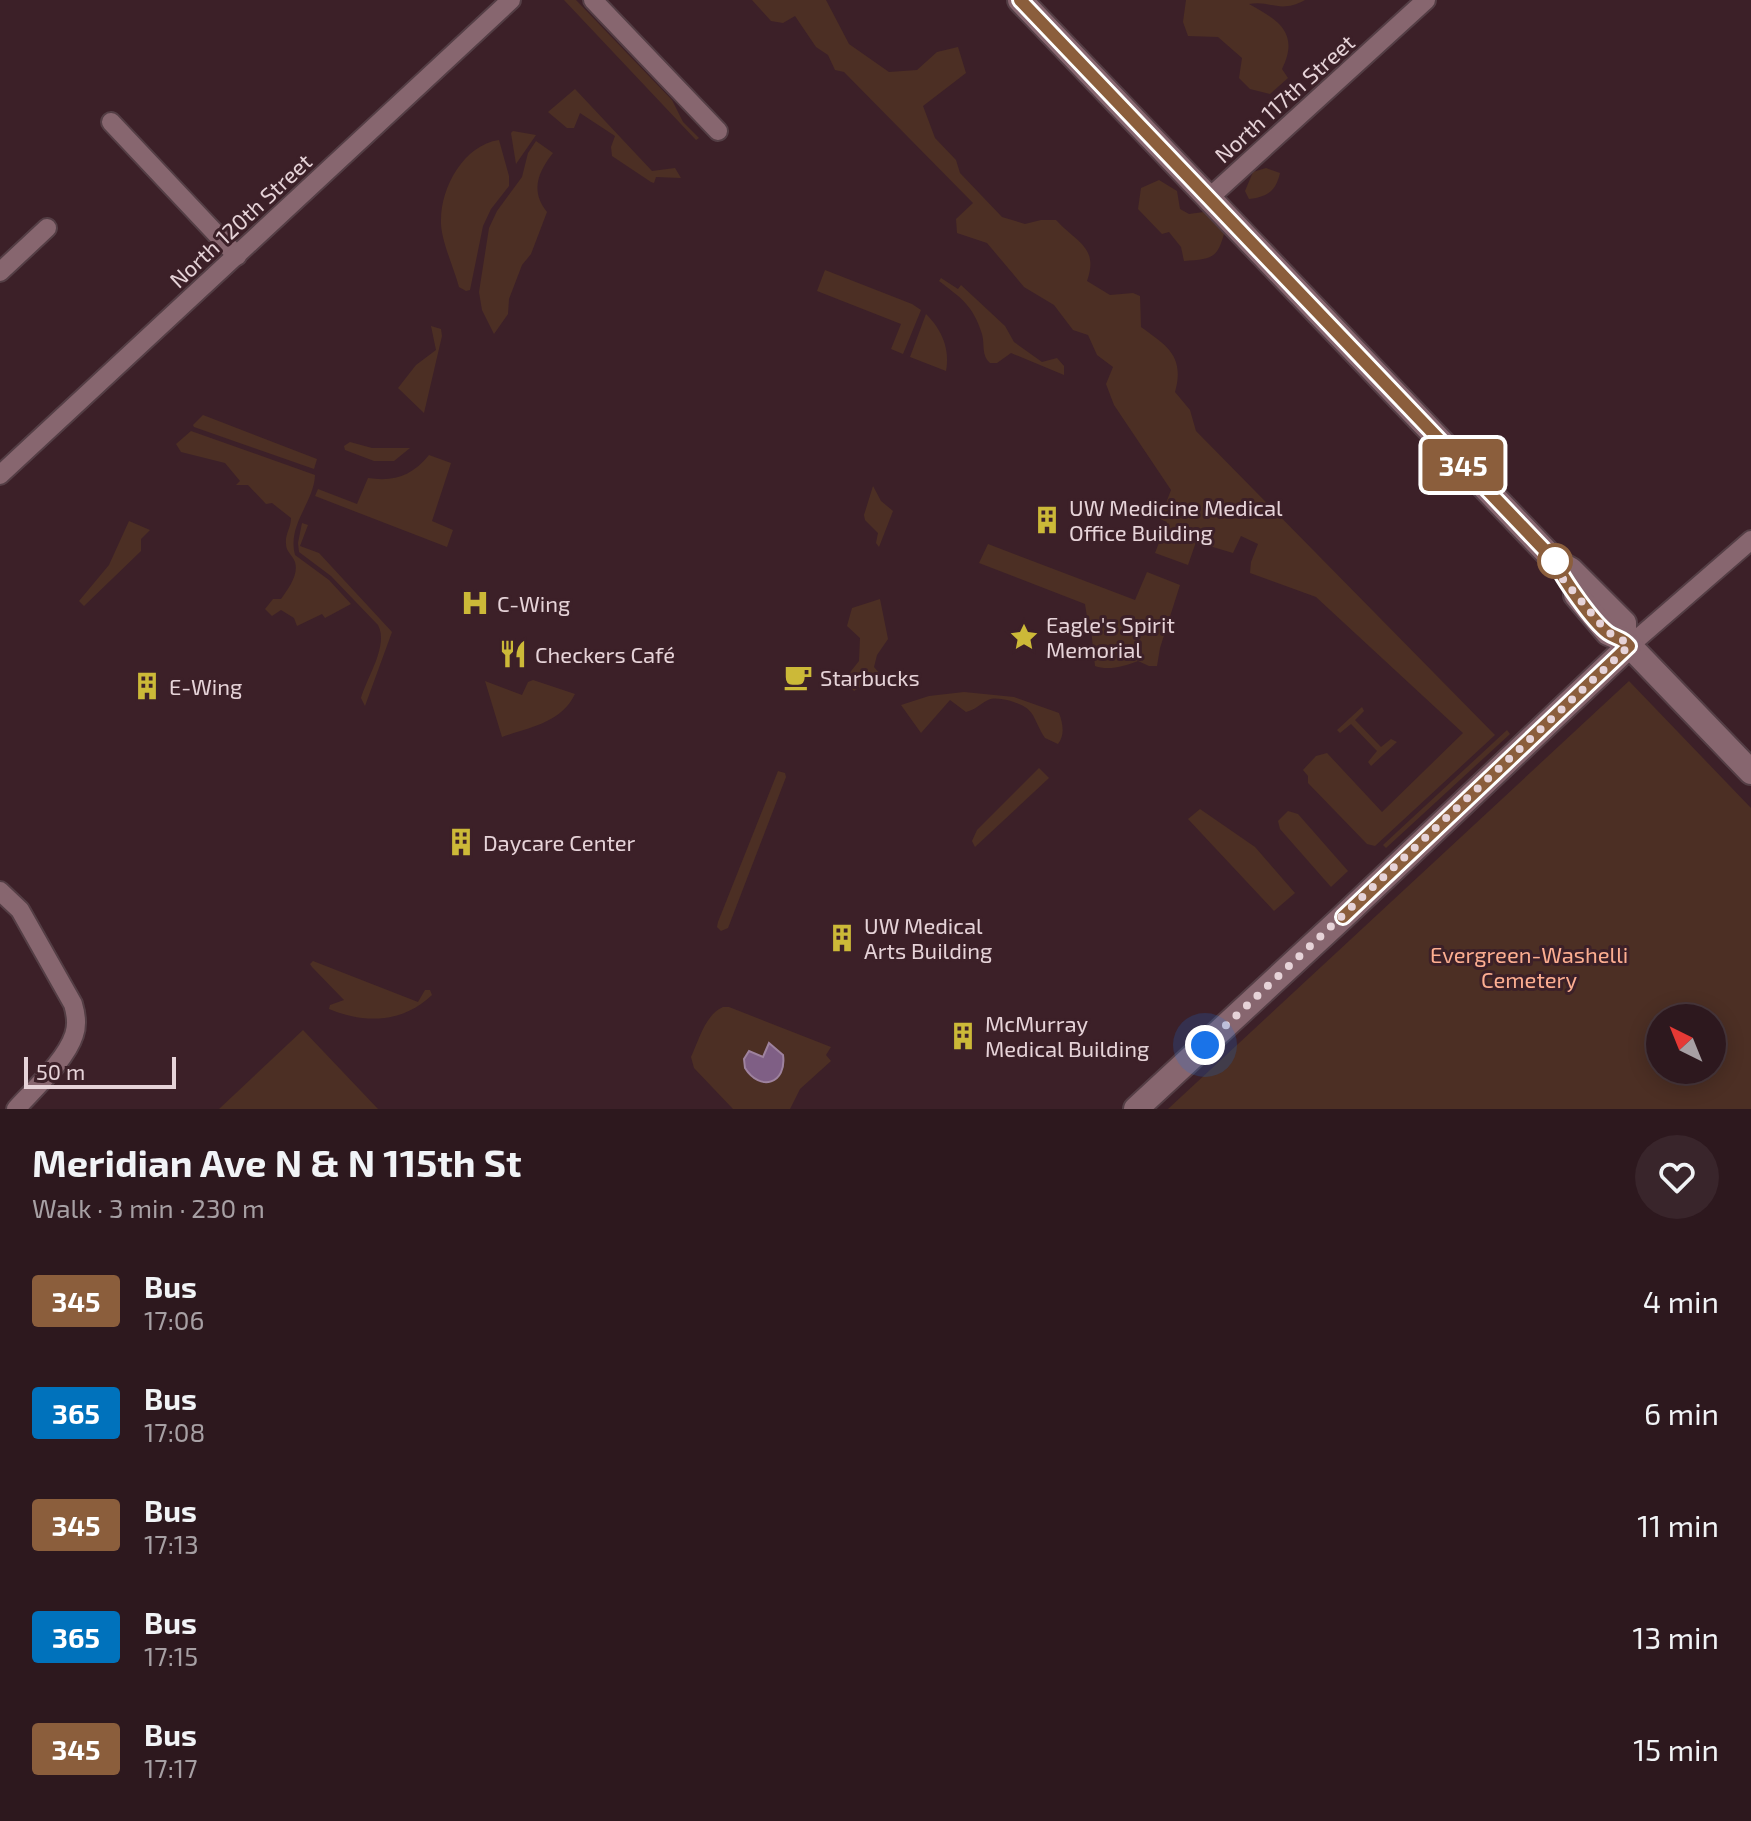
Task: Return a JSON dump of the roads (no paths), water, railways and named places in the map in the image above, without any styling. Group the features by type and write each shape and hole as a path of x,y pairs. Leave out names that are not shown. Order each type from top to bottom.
{"street":[{"name":"North 120th Street","path":"0,475 511,0"},
{"path":"593,0 718,131"},
{"path":"1020,0 1555,561 1571,570 1624,623 1626,643 1751,772"},
{"name":"North 117th Street","path":"1209,198 1426,0"},
{"path":"111,122 237,256"},
{"path":"0,272 47,228"},
{"path":"1136,1109 1362,900 1626,643 1751,540"},
{"path":"0,891 20,910 73,1004 77,1019 75,1034 67,1050 16,1109"}],"place":[{"name":"UW Medicine Medical Office Building","path":"1047,520"},
{"name":"C-Wing","path":"475,603"},
{"name":"Eagle's Spirit Memorial","path":"1024,637"},
{"name":"Checkers Café","path":"513,654"},
{"name":"Starbucks","path":"798,677"},
{"name":"E-Wing","path":"147,686"},
{"name":"Daycare Center","path":"461,842"},
{"name":"UW Medical Arts Building","path":"842,938"},
{"name":"McMurray Medical Building","path":"963,1036"}],"park label":[{"name":"Evergreen-Washelli Cemetery","path":"1529,966"}]}
